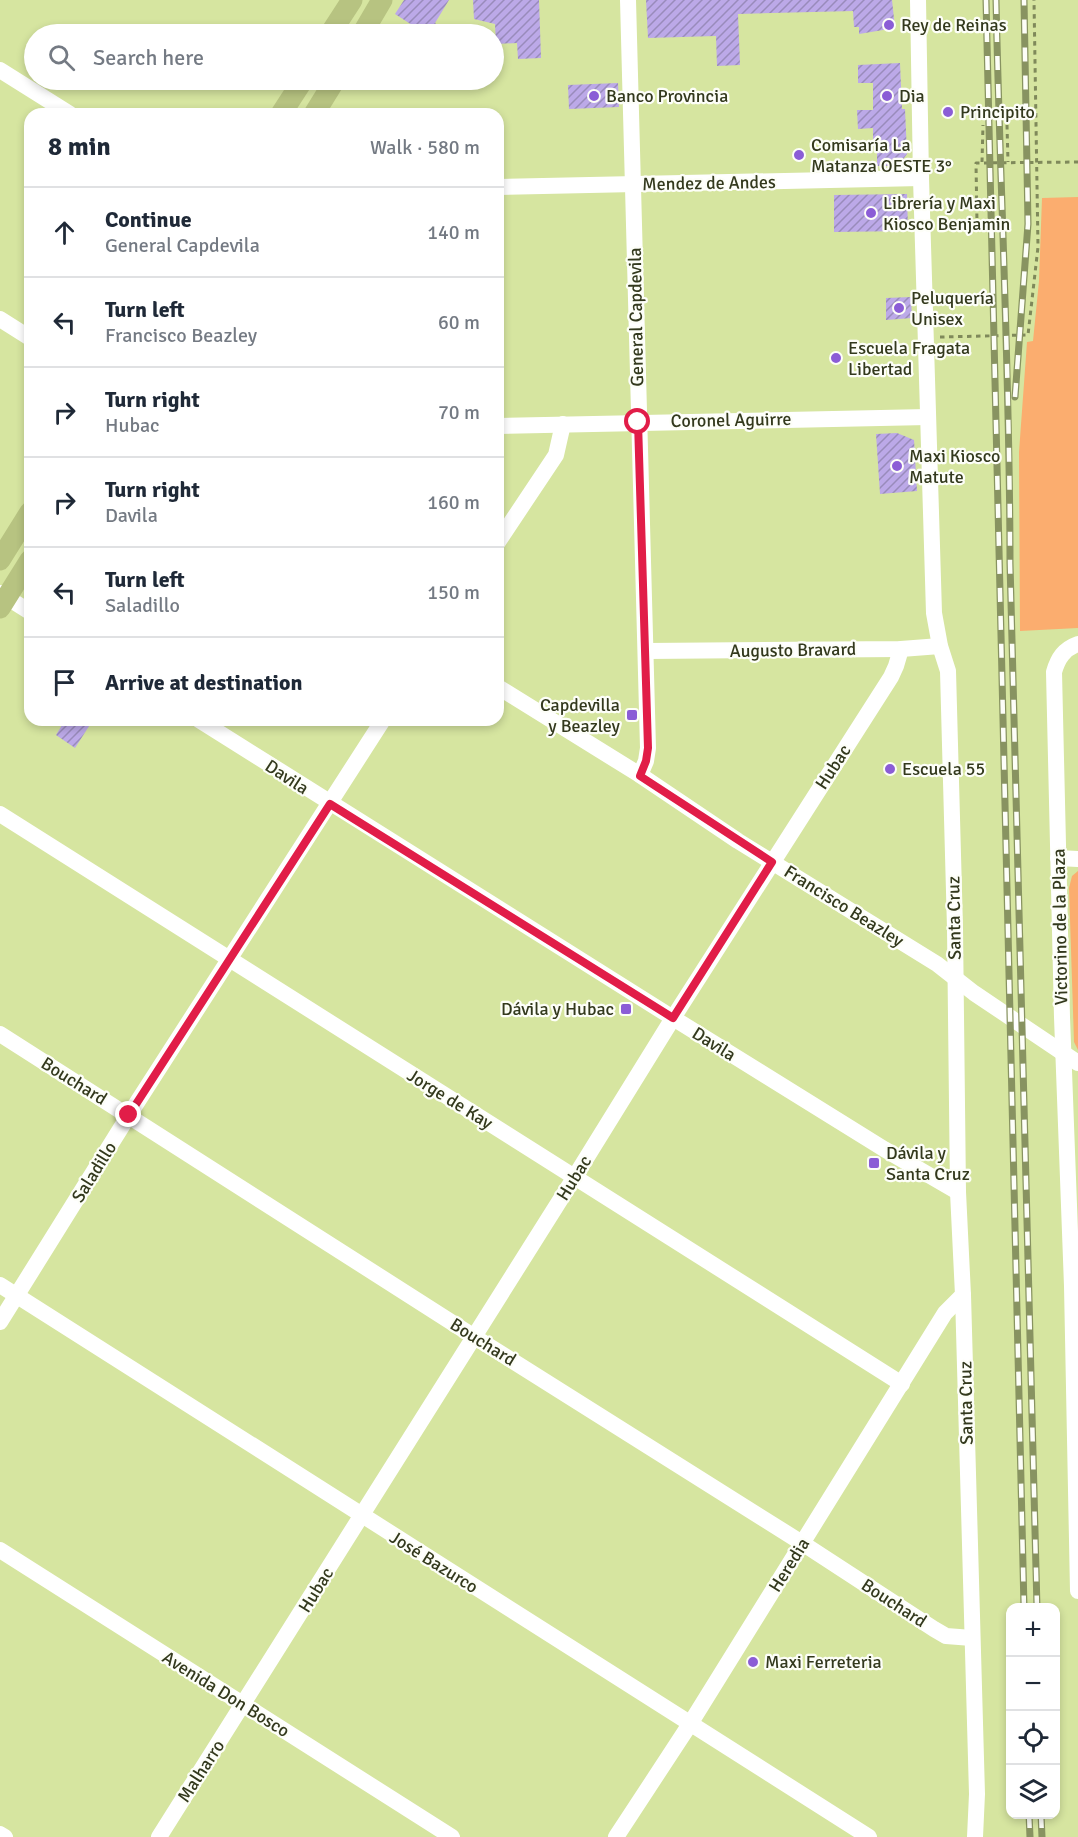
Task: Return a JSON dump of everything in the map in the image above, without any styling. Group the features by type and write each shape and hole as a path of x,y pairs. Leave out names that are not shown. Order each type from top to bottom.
{"main road":[{"path":"368,24 382,0"},
{"path":"335,24 344,3"},
{"path":"285,108 297,90"},
{"path":"318,108 329,90"},
{"path":"0,560 24,522"},
{"path":"2,599 24,568"}],"street":[{"name":"General Capdevila","path":"628,0 648,748 640,776"},
{"name":"Santa Cruz","path":"918,0 934,613 940,646 948,671 955,928 958,1192 977,1794 975,1837"},
{"path":"0,70 24,85"},
{"path":"32,90 60,108"},
{"name":"Mendez de Andes","path":"504,187 921,178"},
{"path":"0,319 24,334"},
{"name":"Coronel Aguirre","path":"504,426 928,417"},
{"path":"504,534 556,455 563,424"},
{"path":"2,599 24,609"},
{"name":"Victorino de la Plaza","path":"1078,644 1069,647 1058,659 1054,672 1064,1054 1075,1286 1078,1591"},
{"name":"Augusto Bravard","path":"646,651 901,649 940,646"},
{"name":"Hubac","path":"243,1705 673,1018 891,677 897,666 901,649"},
{"name":"Francisco Beazley","path":"504,691 937,964 1078,1063"},
{"name":"Davila","path":"208,726 673,1018 884,1149 958,1192"},
{"name":"Saladillo","path":"0,1322 129,1115 379,726"},
{"name":"Jorge de Kay","path":"0,814 902,1384"},
{"path":"1058,858 1078,859"},
{"name":"Bouchard","path":"0,1034 934,1629 946,1636 972,1638"},
{"name":"José Bazurco","path":"0,1285 869,1837"},
{"name":"Heredia","path":"616,1837 690,1724 945,1313 963,1295"},
{"name":"Avenida Don Bosco","path":"0,1550 452,1837"},
{"name":"Malharro","path":"159,1837 243,1705"},
{"path":"0,1834 5,1837"}],"path":[{"path":"927,337 1028,336 1038,248 1034,0"},
{"path":"982,162 983,125"},
{"path":"1007,125 1008,162"},
{"path":"923,224 977,223 976,163 1078,162"}],"shaded area":[{"path":"1078,197 1078,628 1020,631 1019,452 1027,342 1033,341 1039,281 1042,198"},
{"path":"1078,871 1078,1050 1074,1042 1069,888 1072,876"}],"building":[{"path":"404,0 449,0 436,24 410,24 395,14"},
{"path":"473,0 539,0 541,58 518,59 517,43 504,44 504,24 474,19"},
{"path":"646,0 892,0 895,28 859,34 859,27 854,27 853,11 738,14 740,65 717,66 716,36 648,38"},
{"path":"900,63 907,154 898,166 877,166 877,139 873,140 873,128 858,129 857,110 873,110 873,83 858,83 858,65"},
{"name":"Banco Provincia","path":"618,83 619,107 569,109 568,85"},
{"name":"Librería y Maxi Kiosco Benjamin","path":"907,194 908,231 834,232 834,195"},
{"name":"Peluquería Unisex","path":"911,297 912,318 886,320 886,298"},
{"name":"Maxi Kiosco Matute","path":"897,433 914,440 917,491 880,494 876,434"},
{"path":"61,726 89,726 75,748 56,735"}],"railway":[{"path":"986,0 1024,1603"},
{"path":"996,0 1007,352 1010,563 1037,1603"},
{"path":"1015,397 1028,224 1024,0"},
{"path":"1029,1819 1030,1837"},
{"path":"1041,1819 1042,1837"}],"place":[{"name":"Rey de Reinas","path":"889,25"},
{"name":"Banco Provincia","path":"594,96"},
{"name":"Dia","path":"887,96"},
{"name":"Principito","path":"948,112"},
{"name":"Comisaría La Matanza OESTE 3°","path":"799,155"},
{"name":"Librería y Maxi Kiosco Benjamin","path":"871,213"},
{"name":"Peluquería Unisex","path":"899,308"},
{"name":"Escuela Fragata Libertad","path":"836,358"},
{"name":"Maxi Kiosco Matute","path":"897,466"},
{"name":"Capdevilla y Beazley","path":"632,715"},
{"name":"Escuela 55","path":"890,769"},
{"name":"Dávila y Hubac","path":"626,1009"},
{"name":"Dávila y Santa Cruz","path":"874,1163"},
{"name":"Maxi Ferreteria","path":"753,1662"}],"route":[{"path":"129,1115 330,804 673,1018 772,862 640,776 648,748 638,422"}]}
